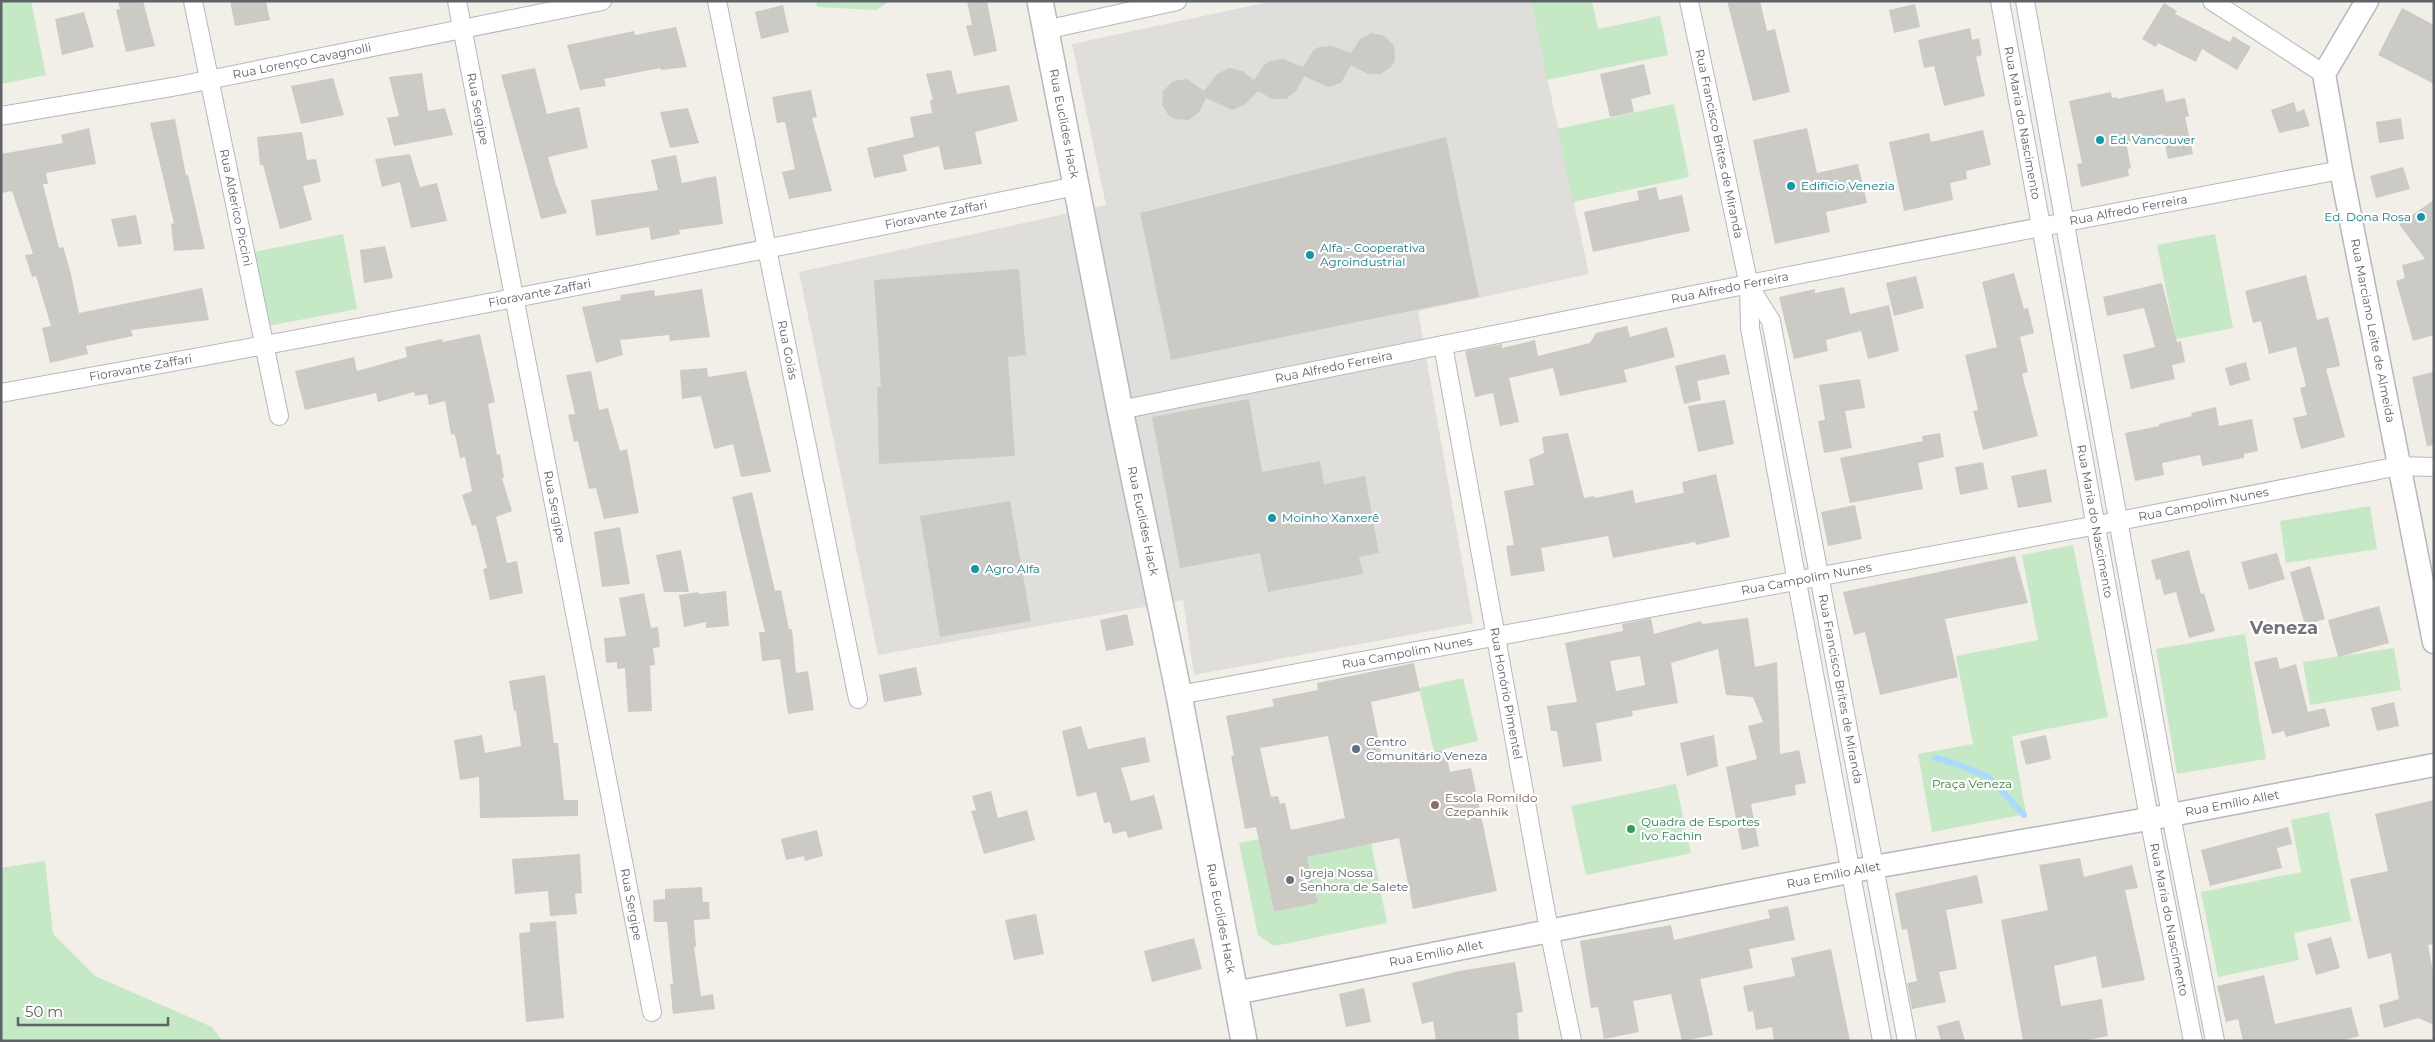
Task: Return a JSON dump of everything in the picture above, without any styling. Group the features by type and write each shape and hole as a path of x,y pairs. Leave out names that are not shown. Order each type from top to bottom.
{"main road":[{"name":"Rua Euclides Hack","path":"1040,1 1120,410 1179,695 1244,1041"}],"street":[{"name":"Rua Alderico Piccini","path":"193,1 279,416"},
{"name":"Rua Sergipe","path":"457,1 516,297 652,1012"},
{"name":"Rua Lorenço Cavagnolli","path":"1,116 208,80 602,1"},
{"name":"Rua Goiás","path":"717,1 858,699"},
{"path":"1045,30 1176,1"},
{"name":"Rua Francisco Brites de Miranda","path":"1689,1 1749,286 1750,328 1882,1041"},
{"name":"Rua Maria do Nascimento","path":"2000,1 2130,718 2193,1041"},
{"name":"Rua Maria do Nascimento","path":"2025,1 2171,815 2216,1041"},
{"path":"2212,1 2324,74 2367,1"},
{"name":"Rua Marciano Leite de Almeida","path":"2324,74 2341,170 2434,642"},
{"name":"Rua Alfredo Ferreira","path":"1120,410 1749,286 2042,225 2341,170"},
{"name":"Fioravante Zaffari","path":"1,393 264,346 768,250 1076,186"},
{"name":"Rua Francisco Brites de Miranda","path":"1749,286 1771,321 1907,1041"},
{"path":"2062,342 2085,338"},
{"name":"Rua Honório Pimentel","path":"1443,345 1549,930 1572,1041"},
{"path":"1762,392 1784,388"},
{"path":"2076,421 2100,417"},
{"name":"Rua Campolim Nunes","path":"1179,695 2119,521 2399,466 2434,466"},
{"path":"1778,479 1800,476"},
{"path":"2116,638 2139,636"},
{"path":"1818,693 1840,688"},
{"path":"2130,718 2153,715"},
{"path":"1830,759 1853,754"},
{"name":"Rua Emílio Allet","path":"1235,993 1874,867 2171,815 2434,765"},
{"path":"2169,921 2191,916"},
{"path":"2180,974 2201,969"},
{"path":"1874,994 1897,990"}],"shaded area":[{"path":"1273,1 1531,1 1589,274 1418,311 1473,623 1194,675 1183,600 878,655 799,272 1106,205 1072,44"}],"green space":[{"path":"1,1 31,1 46,75 1,84"},
{"path":"816,1 890,1 876,10 817,7"},
{"path":"1531,1 1592,1 1598,29 1660,16 1668,55 1547,80"},
{"path":"1674,104 1689,177 1573,202 1557,129"},
{"path":"343,234 357,309 268,326 254,252"},
{"path":"2215,234 2233,328 2176,339 2157,245"},
{"path":"2370,506 2377,549 2286,563 2280,521"},
{"name":"Praça Veneza","path":"2073,545 2108,717 2012,736 2026,814 1932,832 1918,754 1973,744 1956,656 2038,640 2022,555"},
{"path":"2245,634 2266,759 2177,774 2156,649"},
{"path":"2394,648 2401,690 2310,705 2303,662"},
{"path":"1463,678 1478,741 1434,751 1419,688"},
{"name":"Quadra de Esportes Ivo Fachin","path":"1676,784 1691,853 1586,875 1571,806"},
{"path":"2329,812 2351,921 2294,933 2299,960 2218,977 2201,892 2301,872 2291,820"},
{"path":"1259,839 1274,912 1318,903 1307,857 1371,843 1387,923 1274,946 1258,935 1239,843"},
{"path":"45,861 53,934 95,976 212,1027 222,1041 1,1041 1,868"}],"building":[{"path":"118,1 143,1 155,46 126,52 116,10 120,9"},
{"path":"230,1 266,1 270,20 235,26"},
{"path":"967,1 987,1 997,51 974,56 966,26 972,25"},
{"path":"1727,1 1760,1 1767,31 1775,29 1790,92 1753,101"},
{"path":"2164,3 2177,11 2175,14 2230,42 2233,36 2251,47 2237,70 2202,49 2196,62 2158,43 2156,47 2142,39"},
{"path":"1915,4 1920,27 1894,33 1889,10"},
{"path":"783,5 789,32 761,39 755,12"},
{"path":"2402,8 2434,25 2434,84 2378,55"},
{"path":"84,12 94,47 62,55 55,19"},
{"path":"676,27 687,67 661,70 660,68 604,79 606,86 580,90 567,45 634,31 635,35"},
{"path":"1970,28 1972,40 1979,38 1982,55 1976,57 1985,96 1944,106 1934,66 1924,68 1918,40"},
{"path":"1372,33 1385,36 1394,46 1395,60 1392,66 1381,74 1368,74 1351,65 1341,83 1328,87 1304,76 1296,91 1286,99 1272,99 1258,91 1244,105 1232,110 1206,98 1200,111 1189,120 1175,119 1169,116 1162,105 1163,91 1173,81 1187,79 1204,91 1217,74 1229,68 1242,71 1254,80 1264,65 1270,61 1283,59 1303,67 1313,51 1319,47 1332,46 1351,53 1360,39"},
{"path":"1644,64 1651,94 1631,99 1634,112 1610,117 1600,74"},
{"path":"535,68 547,114 579,107 588,148 548,157 567,213 541,219 501,75"},
{"path":"951,70 957,94 1009,85 1018,121 975,132 982,164 944,170 939,146 903,155 907,171 874,178 867,148 914,137 910,117 932,113 930,100 933,100 926,74"},
{"path":"422,73 428,111 445,108 453,135 394,146 387,118 399,116 389,77"},
{"path":"333,78 344,115 301,124 291,86"},
{"path":"2163,89 2166,102 2185,98 2189,116 2185,117 2193,154 2168,159 2163,134 2126,142 2131,168 2128,169 2129,176 2081,187 2077,164 2082,163 2069,101 2111,92 2112,98 2117,97 2117,99"},
{"path":"811,90 817,117 812,118 832,191 789,199 782,172 795,169 785,122 777,123 772,97"},
{"path":"2294,102 2297,112 2304,109 2310,126 2279,133 2271,110"},
{"path":"688,108 699,143 670,148 660,112"},
{"path":"2401,118 2404,139 2379,143 2376,122"},
{"path":"175,119 186,175 188,175 205,249 174,251 171,224 174,223 150,123"},
{"path":"89,128 96,164 46,173 48,184 43,184 59,248 63,247 70,270 79,313 202,288 209,320 131,330 133,336 86,346 88,354 50,363 42,328 51,326 36,276 32,277 25,255 33,254 12,191 1,193 1,154 63,143 61,135"},
{"name":"Edifício Venezia","path":"1807,128 1817,173 1858,164 1867,203 1826,212 1830,232 1775,244 1753,140"},
{"path":"1983,130 1991,165 1966,171 1967,179 1950,183 1953,200 1904,211 1889,142 1929,133 1931,142"},
{"path":"302,132 307,160 316,159 321,182 303,186 312,220 280,229 263,165 260,165 257,137"},
{"name":"Alfa - Cooperativa Agroindustrial","path":"1446,137 1479,297 1171,360 1140,213"},
{"path":"410,154 420,187 437,183 447,221 411,228 400,182 382,187 375,159"},
{"path":"676,155 682,183 716,176 723,224 679,230 680,234 651,240 649,227 596,236 591,200 658,190 651,160"},
{"path":"2403,167 2410,189 2376,198 2370,176"},
{"path":"1656,187 1659,200 1682,195 1690,231 1593,252 1584,212 1639,200 1637,191"},
{"path":"2434,200 2434,335 2413,341 2396,281 2405,278 2402,265 2425,259 2399,224"},
{"path":"136,215 142,244 118,247 111,219"},
{"path":"385,246 393,278 364,283 360,250"},
{"path":"1019,269 1026,355 1008,357 1015,456 879,464 877,387 881,387 874,280"},
{"path":"2014,273 2024,309 2028,308 2034,333 2020,337 2028,372 2022,374 2038,436 1983,450 1973,411 1978,410 1965,355 1997,347 1982,282"},
{"path":"2306,275 2317,320 2328,317 2335,344 2340,366 2326,369 2345,437 2301,449 2293,418 2307,415 2300,388 2306,386 2296,347 2269,354 2261,321 2253,323 2245,291"},
{"path":"1916,276 1924,308 1894,316 1886,283"},
{"path":"2162,283 2177,342 2181,341 2185,362 2172,365 2175,379 2131,389 2123,355 2155,347 2144,308 2107,316 2103,297"},
{"path":"1844,287 1850,314 1889,305 1899,351 1868,359 1861,331 1826,340 1828,351 1794,359 1779,297 1815,289 1815,293"},
{"path":"702,289 710,337 670,341 669,335 620,340 623,355 596,363 582,307 621,300 620,295 654,290 655,296"},
{"path":"1627,326 1630,337 1667,327 1675,357 1624,370 1627,382 1560,396 1553,368 1509,378 1519,422 1500,426 1493,393 1475,397 1465,351 1502,344 1502,348 1535,340 1538,356 1590,343 1596,333"},
{"path":"480,334 495,402 488,404 497,455 500,454 504,478 502,478 512,511 496,517 507,563 517,561 523,593 490,600 483,569 487,568 476,525 472,526 462,495 472,491 465,457 460,458 455,435 451,434 445,401 429,405 427,394 415,396 414,392 378,402 376,393 305,410 295,371 354,357 357,371 407,357 405,347 442,339 443,342"},
{"path":"1725,354 1730,374 1697,381 1701,400 1684,404 1675,366"},
{"path":"2246,362 2250,380 2230,386 2225,368"},
{"path":"707,368 708,377 746,371 771,472 741,477 733,444 714,449 701,396 682,399 680,370"},
{"path":"591,371 599,410 608,408 620,451 627,449 639,513 604,519 596,488 589,489 578,441 574,442 568,415 575,414 566,375"},
{"path":"2434,372 2434,445 2427,446 2412,377"},
{"path":"1860,379 1865,408 1845,411 1852,448 1824,453 1818,421 1825,420 1819,385"},
{"name":"Moinho Xanxerê","path":"1249,399 1262,472 1320,461 1324,484 1365,476 1379,553 1359,557 1363,574 1268,592 1260,553 1180,568 1152,417"},
{"path":"1725,400 1734,444 1698,452 1688,406"},
{"path":"2216,407 2219,426 2252,419 2258,451 2244,454 2244,458 2202,466 2200,455 2162,463 2164,475 2135,481 2125,433 2159,426 2159,424 2192,416 2191,413"},
{"path":"1568,433 1584,498 1594,496 1595,498 1633,490 1635,503 1684,493 1682,482 1716,474 1730,537 1696,545 1695,542 1613,558 1608,536 1541,548 1545,571 1511,576 1506,546 1514,545 1504,491 1534,485 1529,459 1544,453 1542,437"},
{"path":"1940,433 1944,457 1918,463 1923,489 1850,503 1840,458 1923,441 1922,436"},
{"path":"1983,462 1988,489 1960,495 1955,467"},
{"path":"2046,469 2052,502 2018,508 2011,476"},
{"path":"752,492 775,591 781,590 789,629 792,629 796,673 808,671 814,710 788,714 780,659 762,661 759,632 765,632 732,497"},
{"name":"Agro Alfa","path":"1010,501 1031,621 940,637 920,516"},
{"path":"1855,505 1862,539 1828,546 1821,512"},
{"path":"620,527 630,584 602,587 594,532"},
{"path":"681,550 689,592 664,592 656,555"},
{"path":"2189,550 2201,594 2204,593 2215,631 2189,638 2176,592 2164,595 2160,579 2156,580 2151,560"},
{"path":"2277,553 2285,579 2249,590 2241,562"},
{"path":"2015,556 2028,603 1945,619 1958,677 1880,695 1865,632 1854,635 1843,592"},
{"path":"2310,566 2325,619 2305,625 2290,572"},
{"path":"726,591 729,626 706,628 706,622 684,627 679,595"},
{"path":"644,593 651,628 658,627 660,647 653,648 655,665 650,666 652,711 628,712 625,668 617,669 617,662 606,663 604,638 626,636 619,598"},
{"path":"2379,606 2389,643 2338,657 2328,620"},
{"path":"1127,614 1134,645 1106,651 1100,620"},
{"path":"1651,618 1654,634 1701,621 1702,624 1748,618 1755,667 1777,662 1780,754 1799,750 1806,783 1795,785 1796,795 1751,804 1759,846 1742,850 1726,767 1757,759 1748,726 1763,722 1753,697 1726,695 1718,649 1671,663 1678,703 1632,711 1633,716 1596,723 1602,761 1563,767 1557,731 1551,731 1547,706 1577,702 1565,643 1623,631 1622,624","holes":["1640,656 1645,685 1616,691 1610,661"]},
{"path":"2277,657 2280,669 2296,664 2308,712 2325,708 2330,726 2286,737 2284,731 2272,734 2254,662"},
{"path":"1414,663 1420,691 1371,702 1383,763 1445,749 1450,772 1471,768 1497,891 1413,909 1399,838 1307,857 1318,903 1274,912 1256,827 1245,829 1231,756 1234,755 1226,716 1274,706 1272,699 1318,690 1317,683","holes":["1328,736 1345,818 1291,830 1285,803 1280,804 1278,796 1271,797 1260,748"]},
{"path":"916,667 922,695 884,702 879,675"},
{"path":"545,675 554,743 558,743 564,800 578,800 578,816 480,818 479,777 460,780 454,740 482,735 485,753 521,746 509,681"},
{"path":"2394,702 2399,726 2377,731 2371,708"},
{"path":"1081,726 1088,749 1145,737 1150,762 1121,768 1131,801 1154,795 1163,829 1128,838 1126,831 1113,834 1110,822 1104,823 1096,792 1077,797 1062,731"},
{"path":"1714,735 1718,766 1687,776 1680,743"},
{"path":"2046,735 2051,759 2026,765 2020,741"},
{"path":"991,791 998,818 1027,810 1035,840 984,854 971,811 976,810 972,796"},
{"path":"2434,800 2434,944 2428,945 2434,978 2434,1025 2418,1018 2384,1028 2379,1005 2399,999 2391,953 2368,959 2350,879 2388,871 2375,814"},
{"path":"2288,827 2292,844 2277,848 2282,868 2210,886 2201,850"},
{"path":"817,830 823,856 805,861 804,856 786,860 781,839"},
{"path":"580,854 582,893 575,894 577,914 550,916 548,891 515,894 512,859"},
{"path":"2080,858 2084,877 2132,865 2138,888 2125,890 2145,980 2102,988 2096,956 2054,966 2061,1006 2102,999 2108,1036 2082,1041 2023,1041 2001,920 2048,910 2039,865"},
{"path":"1977,875 1983,903 1946,910 1957,969 1939,972 1946,1002 1912,1009 1907,983 1917,981 1907,929 1902,930 1895,893"},
{"path":"702,887 703,902 709,902 710,919 694,920 696,947 694,947 701,996 713,994 715,1009 673,1014 670,984 673,984 667,922 654,922 653,900 665,899 665,889"},
{"path":"1788,906 1795,940 1749,949 1753,968 1700,979 1713,1035 1682,1041 1671,994 1633,1001 1639,1032 1604,1039 1598,1007 1591,1008 1580,941 1671,925 1674,940 1770,918 1768,910"},
{"path":"1036,914 1044,954 1014,960 1005,920"},
{"path":"556,921 564,1018 526,1022 519,933 530,932 530,923"},
{"path":"2331,937 2340,968 2316,975 2307,944"},
{"path":"1194,938 1202,969 1152,982 1144,951"},
{"path":"1831,949 1850,1041 1774,1041 1772,1027 1756,1030 1753,1011 1748,1012 1743,986 1795,976 1791,958"},
{"path":"1515,962 1523,1012 1517,1013 1519,1041 1436,1041 1433,1021 1422,1024 1412,983 1459,971"},
{"path":"2264,975 2275,1024 2351,1007 2359,1036 2341,1041 2243,1041 2238,1019 2226,1022 2217,986"},
{"path":"1364,988 1371,1022 1346,1027 1339,994"},
{"path":"1959,1020 1965,1041 1941,1041 1937,1026"}],"waterway":[{"path":"1935,758 1957,764 1989,777 2024,815"}],"place":[{"name":"Ed. Vancouver","path":"2100,140"},
{"name":"Edifício Venezia","path":"1791,186"},
{"name":"Ed. Dona Rosa","path":"2421,217"},
{"name":"Alfa - Cooperativa Agroindustrial","path":"1310,255"},
{"name":"Moinho Xanxerê","path":"1272,518"},
{"name":"Agro Alfa","path":"975,569"},
{"name":"Centro Comunitário Veneza","path":"1356,749"},
{"name":"Escola Romildo Czepanhik","path":"1435,805"},
{"name":"Quadra de Esportes Ivo Fachin","path":"1631,829"},
{"name":"Igreja Nossa Senhora de Salete","path":"1290,880"}],"district":[{"name":"Veneza","path":"2284,628"}]}
